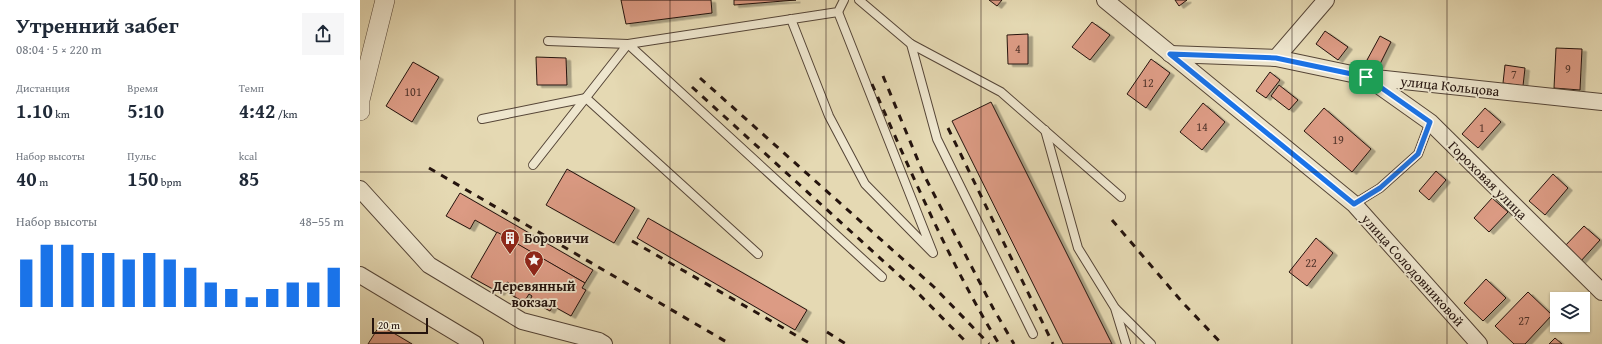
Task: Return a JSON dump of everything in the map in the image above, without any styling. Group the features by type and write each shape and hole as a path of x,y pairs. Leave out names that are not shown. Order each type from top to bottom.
{"street":[{"path":"360,111 360,100 385,0"},
{"name":"улица Солодовниковой","path":"1105,0 1354,204 1479,344"},
{"path":"1276,58 1326,0"},
{"name":"улица Кольцова","path":"1170,54 1276,58 1366,77 1602,102"},
{"name":"Гороховая улица","path":"1366,77 1430,122 1602,292"},
{"path":"360,189 429,264 522,321 599,341 604,344"},
{"path":"360,275 475,344"}],"lane":[{"path":"791,19 829,116 864,184 933,253 838,12 844,0"},
{"path":"859,0 911,44 1001,92 1121,197"},
{"path":"548,40 628,44 838,12"},
{"path":"533,165 628,44"},
{"path":"628,44 882,277"},
{"path":"911,44 937,139 1033,334"},
{"path":"482,119 586,98"},
{"path":"586,98 758,254"},
{"path":"1354,204 1380,188 1418,154 1430,122"},
{"path":"1045,130 1078,248 1115,308 1151,344"},
{"path":"1115,308 1126,344"}],"building":[{"path":"621,0 711,0 712,13 626,24"},
{"path":"734,0 796,0 734,5"},
{"path":"989,0 1002,0 997,6"},
{"path":"1175,0 1187,0 1179,6"},
{"path":"1092,22 1110,35 1090,60 1072,47"},
{"path":"1325,31 1348,47 1338,60 1316,44"},
{"path":"1028,34 1028,64 1008,64 1007,35"},
{"path":"1380,36 1391,42 1379,66 1367,60"},
{"path":"1556,48 1582,49 1580,90 1554,88"},
{"path":"536,57 566,58 567,85 537,85"},
{"path":"1151,59 1170,73 1146,108 1127,94"},
{"path":"413,62 439,77 412,122 386,106"},
{"path":"1505,65 1525,68 1523,86 1503,83"},
{"path":"1270,72 1280,80 1266,98 1256,91"},
{"path":"1279,85 1298,100 1289,110 1271,96"},
{"path":"991,102 1112,344 1063,344 952,121"},
{"path":"1203,103 1225,122 1202,150 1180,132"},
{"path":"1324,108 1371,149 1352,172 1304,131"},
{"path":"1485,108 1501,122 1478,148 1462,134"},
{"path":"567,169 635,208 614,243 546,205"},
{"path":"1436,171 1446,180 1429,200 1419,191"},
{"path":"1553,174 1568,188 1545,215 1529,201"},
{"path":"460,193 593,270 585,283 475,220 470,229 446,216"},
{"path":"1492,198 1508,212 1489,232 1474,218"},
{"path":"648,218 807,310 795,330 637,238"},
{"path":"1584,226 1600,240 1580,262 1564,247"},
{"name":"Боровичи","path":"497,232 585,283 582,288 586,290 571,316 553,306 550,311 530,300 532,296 529,294 524,302 508,293 512,285 507,282 500,293 471,277"},
{"path":"1316,238 1333,253 1307,286 1289,272"},
{"path":"1486,279 1506,298 1483,321 1464,303"},
{"path":"1528,292 1550,313 1550,317 1525,344 1514,344 1495,326"},
{"path":"380,325 412,344 368,344"},
{"path":"1555,338 1562,344 1549,344"}],"railway":[{"path":"883,76 924,175 993,308 1014,344"},
{"path":"700,78 934,287 989,344"},
{"path":"872,84 947,249 999,344"},
{"path":"692,87 913,288 968,344"},
{"path":"948,128 1053,344"},
{"path":"429,168 730,344"},
{"path":"1112,220 1183,303 1222,344"},
{"path":"632,241 811,344"},
{"path":"827,332 846,344"}],"place":[{"name":"Боровичи","path":"510,255"},
{"name":"Деревянный вокзал","path":"534,277"}],"route":[{"path":"1170,54 1276,58 1366,77 1430,122 1418,154 1380,188 1354,204 1170,54"}]}
